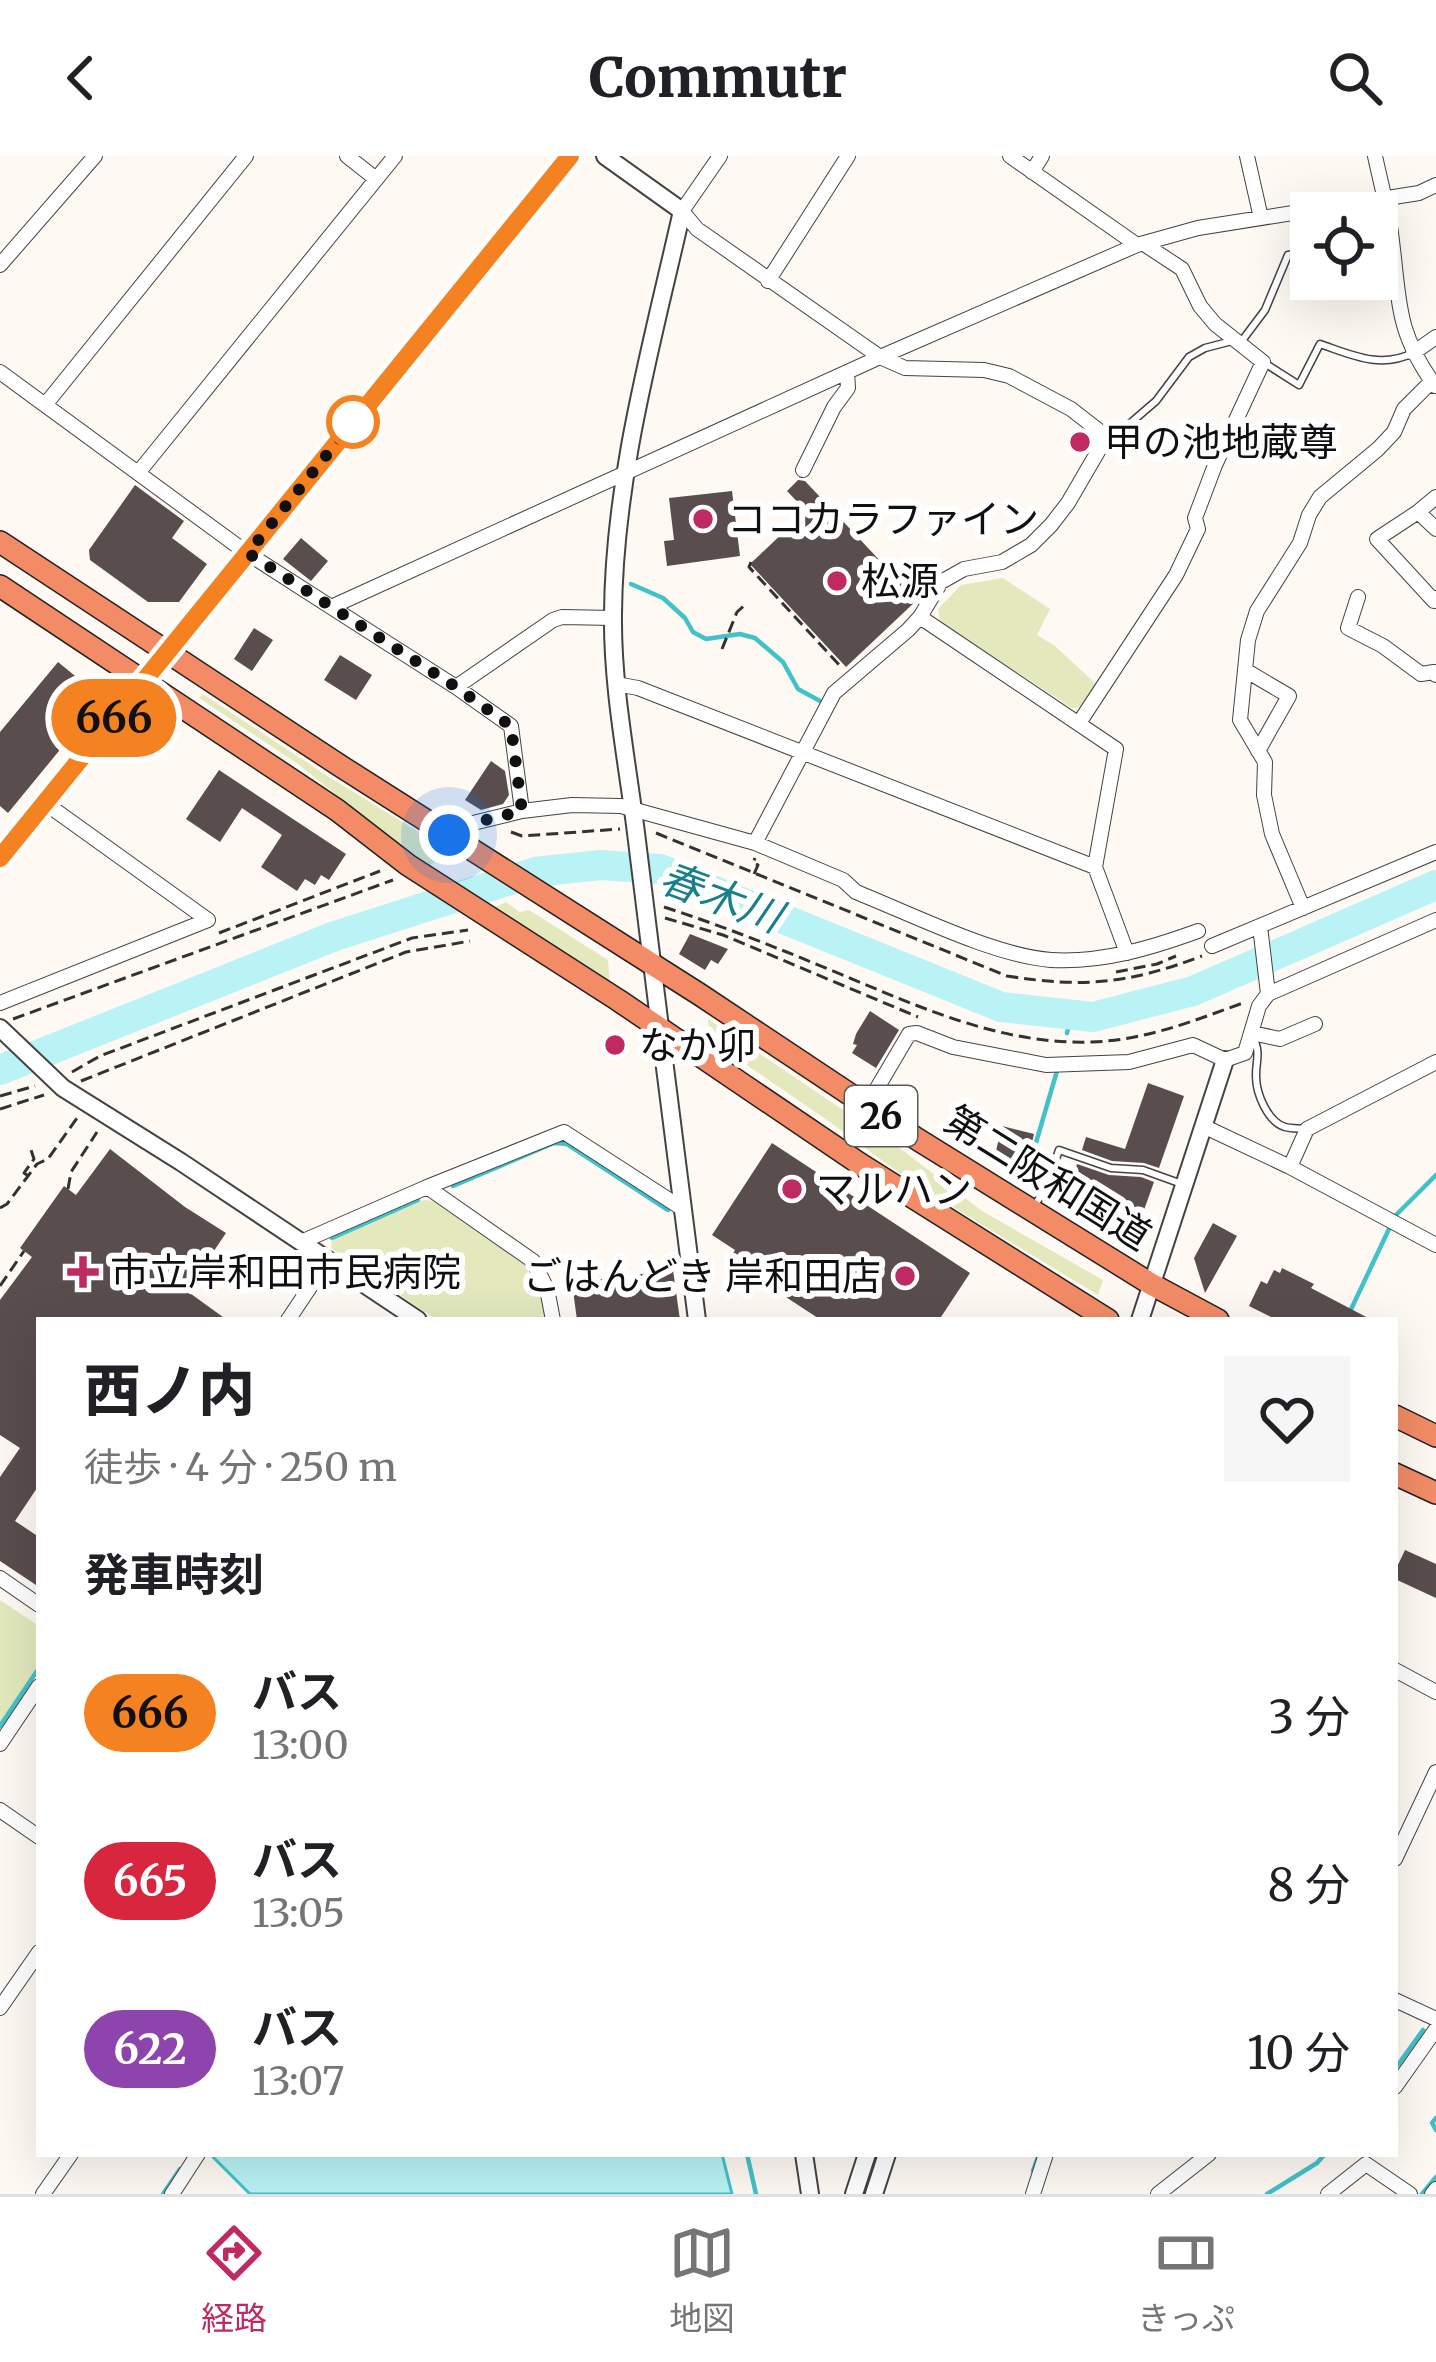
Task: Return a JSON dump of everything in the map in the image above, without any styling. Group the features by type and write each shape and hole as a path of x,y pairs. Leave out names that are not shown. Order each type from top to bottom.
{"highway":[{"name":"第二阪和国道","path":"0,542 866,1107 1212,1317"},
{"name":"26","path":"0,586 337,810 401,872 662,1030 860,1164 1103,1317"},
{"path":"1398,1418 1436,1436"},
{"path":"1398,1475 1436,1493"}],"street":[{"path":"0,265 95,156"},
{"path":"45,405 246,156"},
{"path":"347,156 376,179"},
{"path":"138,473 395,156"},
{"path":"0,858 570,156"},
{"path":"604,156 768,281 880,357 905,368 984,370 1010,376 1071,409 1098,430 1100,448 1068,503 1031,545 1002,562 964,569 941,582 920,617 834,693 755,844"},
{"path":"697,1317 653,965 650,902 630,832 632,808 613,618 624,474 682,211 720,156"},
{"path":"768,281 848,156"},
{"path":"1010,156 1182,269 1200,306 1215,324 1263,362 1215,465 1196,518 1198,529 1176,575 1078,723"},
{"path":"1033,172 1042,156"},
{"path":"1247,156 1261,218"},
{"path":"1375,156 1383,192"},
{"path":"1398,197 1419,194 1436,184"},
{"path":"331,607 1140,244 1198,228 1290,214"},
{"path":"1303,908 1272,834 1264,794 1265,762 1240,720 1248,640 1256,611 1300,543 1320,497 1378,449 1394,432 1404,409 1434,384 1413,353 1397,300"},
{"path":"1413,353 1436,337"},
{"path":"0,372 248,553 511,726 522,811"},
{"path":"803,470 848,388 847,372"},
{"path":"1436,496 1377,539 1434,601 1436,598"},
{"path":"1418,512 1436,529"},
{"path":"1358,597 1348,628 1421,674 1436,675"},
{"path":"920,617 1116,749 1095,867 1127,953"},
{"path":"456,687 553,620 613,618"},
{"path":"1245,670 1289,696 1258,751"},
{"path":"616,684 638,688 1095,867"},
{"path":"0,1003 208,920 45,803"},
{"path":"449,835 473,823 522,811 572,805 632,808 755,844 843,880 856,892 1023,956 1100,958 1198,932"},
{"path":"1212,946 1260,931 1436,852"},
{"path":"1267,989 1436,920"},
{"path":"866,1107 909,1034 916,1033 952,1047 1046,1065 1129,1062 1193,1045 1226,1060 1245,1053 1267,989 1260,931"},
{"path":"1252,1033 1280,1039 1315,1024"},
{"path":"3,1027 56,1081 414,1317"},
{"path":"1141,1317 1226,1060"},
{"path":"1290,1167 1307,1129 1436,1062"},
{"path":"1203,1126 1436,1245"},
{"path":"301,1242 564,1132 683,1209"},
{"path":"427,1186 533,1261 548,1289 553,1317"},
{"path":"290,1317 328,1260"},
{"path":"0,1578 36,1603"},
{"path":"1398,1672 1436,1692"},
{"path":"0,1744 36,1690"},
{"path":"1398,1853 1436,1772"},
{"path":"0,1810 36,1835"},
{"path":"0,2008 36,1956"},
{"path":"1398,2002 1436,2024 1398,2082"},
{"path":"43,2194 68,2157"},
{"path":"172,2194 196,2157"},
{"path":"804,2157 810,2194"},
{"path":"854,2194 866,2157"},
{"path":"874,2194 886,2157"},
{"path":"1034,2194 1045,2157"},
{"path":"1158,2194 1205,2157"},
{"path":"1328,2194 1366,2164 1410,2194"}],"lane":[{"path":"1099,435 1127,426 1156,400 1189,356 1237,342 1265,310 1290,255"},
{"path":"1263,362 1299,385 1320,344 1375,362 1413,353"},
{"path":"1252,1033 1260,1052 1255,1080 1271,1118 1282,1127 1307,1129"},
{"path":"1032,1210 1059,1150 1111,1168 1143,1170 1184,1184"}],"path":[{"path":"751,562 749,567 852,678"},
{"path":"722,649 737,612 746,604"},
{"path":"507,831 522,836 630,832"},
{"path":"754,863 758,865 754,874"},
{"path":"3,1027 401,872"},
{"path":"650,902 928,1011 1033,1039 1092,1042 1168,1031 1267,989"},
{"path":"279,910 283,920"},
{"path":"664,917 723,935 922,1019"},
{"path":"701,929 704,920"},
{"path":"0,1109 100,1056 401,942 480,924"},
{"path":"0,1096 56,1081 406,952 470,941"},
{"path":"401,942 406,952"},
{"path":"183,946 186,956"},
{"path":"1118,972 1118,981"},
{"path":"1202,1030 1204,1018"},
{"path":"0,1208 37,1164 48,1159 81,1112"},
{"path":"68,1189 70,1172 102,1125"},
{"path":"28,1176 24,1172 34,1159 31,1150"},
{"path":"0,1286 24,1252"}],"green space":[{"path":"1003,578 1050,609 1037,635 1097,685 1083,707 1072,708 940,622 938,609 961,585"},
{"path":"203,694 456,855 430,865 298,764 199,698"},
{"path":"506,902 520,912 529,910 608,960 610,983 493,908"},
{"path":"708,1019 901,1149 982,1211 1103,1280 1098,1295 913,1183 710,1040"},
{"path":"424,1200 433,1201 530,1268 541,1284 547,1317 433,1317 331,1248 332,1240"},
{"path":"0,1600 36,1624 36,1669 0,1723"}],"water":[{"path":"213,2157 723,2157 732,2194 250,2194"}],"building":[{"name":"松源","path":"798,480 805,481 917,600 846,667 750,564 806,511 787,491"},
{"path":"135,485 184,521 172,538 207,564 179,602 148,602 90,560 89,550"},
{"name":"ココカラファイン","path":"732,491 740,556 667,566 664,541 674,540 669,498"},
{"path":"301,538 328,561 311,581 283,559"},
{"path":"254,628 273,640 252,671 234,659"},
{"path":"340,655 372,675 356,700 324,680"},
{"path":"58,662 80,680 86,718 8,813 0,806 0,732"},
{"path":"491,761 505,771 509,795 503,804 481,810 465,800"},
{"path":"219,770 346,854 329,880 321,875 315,885 305,879 297,891 261,867 282,835 242,808 220,842 186,819"},
{"path":"690,934 728,949 718,964 711,960 705,970 679,954"},
{"path":"870,1011 899,1030 876,1068 852,1053 856,1034"},
{"path":"1148,1083 1184,1096 1159,1168 1112,1161 1082,1150 1086,1137 1125,1149"},
{"path":"1002,1126 1034,1134 1026,1167 994,1159"},
{"name":"マルハン","path":"772,1143 970,1273 941,1317 816,1317 729,1260 735,1250 712,1235"},
{"path":"110,1149 226,1233 187,1291 223,1317 36,1317 36,1490 15,1521 36,1535 36,1585 0,1561 0,1477 20,1448 0,1435 0,1300 32,1257 20,1248 64,1186 76,1195"},
{"path":"1077,1164 1154,1182 1144,1210 1103,1223 1090,1219 1093,1211 1065,1202"},
{"path":"1213,1223 1237,1236 1205,1293 1194,1258"},
{"path":"1282,1268 1314,1284 1311,1288 1366,1317 1271,1317 1249,1306 1261,1281 1267,1284 1274,1270 1280,1273"},
{"path":"673,1270 680,1317 577,1317 572,1283"},
{"path":"1405,1550 1436,1564 1436,1598 1398,1580"}],"waterway":[{"path":"631,584 663,598 693,632 706,639 740,634 755,638 783,662 798,689 820,701"},
{"name":"春木川","path":"0,1070 335,936 535,872 600,865 660,869 1001,1007 1093,1017 1193,991 1436,885"},
{"path":"1067,1033 1072,1015"},
{"path":"1025,1180 1057,1071"},
{"path":"453,1186 554,1143 567,1144 668,1210"},
{"path":"1396,1215 1436,1175"},
{"path":"332,1238 418,1200"},
{"path":"1347,1317 1389,1229"},
{"path":"0,1726 36,1672"},
{"path":"1398,2065 1423,2030"},
{"path":"1436,2118 1432,2123 1436,2130"},
{"path":"748,2157 756,2194"},
{"path":"1033,2171 1038,2157"},
{"path":"1267,2194 1322,2157"},
{"path":"163,2194 180,2169"},
{"path":"1422,2194 1436,2177"}],"bus line":[{"name":"666","path":"0,858 570,156"}],"place":[{"name":"甲の池地蔵尊","path":"1080,442"},
{"name":"ココカラファイン","path":"703,519"},
{"name":"松源","path":"837,581"},
{"name":"なか卯","path":"615,1045"},
{"name":"マルハン","path":"792,1189"},
{"name":"市立岸和田市民病院","path":"83,1272"},
{"name":"ごはんどき 岸和田店","path":"905,1276"}],"route":[{"path":"353,422 248,553 511,726 522,811 473,823 449,835"}]}
